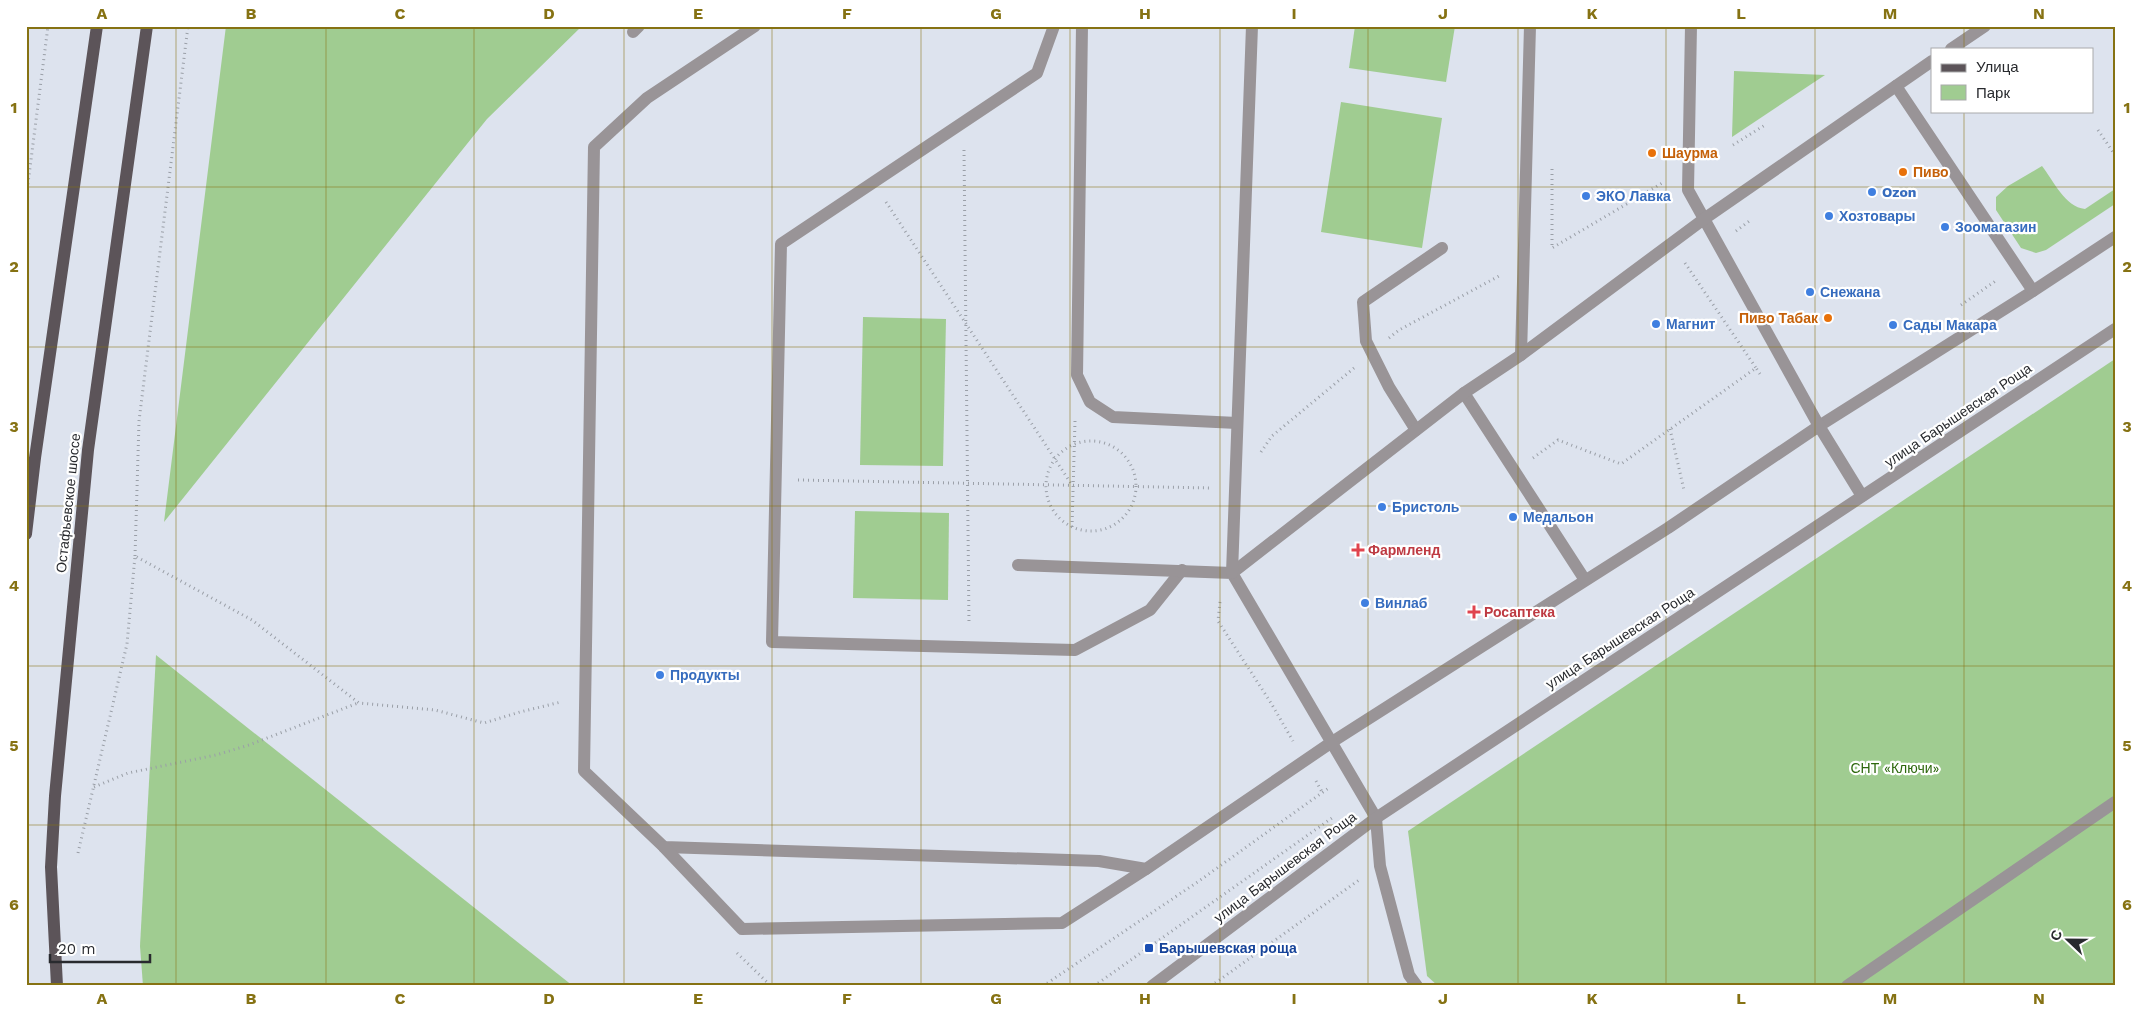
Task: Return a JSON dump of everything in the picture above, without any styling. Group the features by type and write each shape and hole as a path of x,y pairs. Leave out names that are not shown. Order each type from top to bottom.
{"main road":[{"path":"26,534 35,458 97,26"},
{"name":"Остафьевское шоссе","path":"57,986 51,867 56,787 88,450 147,26"}],"street":[{"path":"755,26 648,98 594,147 584,771 664,847 742,929 1062,923 1146,869 1332,742 1585,580 1819,426 2115,237"},
{"path":"1054,26 1038,73 781,244 772,642 1076,650 1150,610 1182,570"},
{"path":"1082,26 1077,375 1090,402 1114,417 1237,423"},
{"path":"1252,26 1232,573 1376,818 1380,866 1409,975 1418,986"},
{"path":"1521,355 1530,26"},
{"path":"1691,26 1688,190 1819,426 1862,496"},
{"path":"1952,48 1985,26"},
{"path":"1018,566 1232,573 1464,393 1521,355 1704,219 1931,62"},
{"path":"1896,86 2033,291"},
{"path":"1416,430 1389,388 1366,342 1363,302 1442,248"},
{"name":"улица Барышевская Роща","path":"1152,986 1376,818 2115,329"},
{"path":"1464,393 1585,580"},
{"path":"1846,986 2115,802"},
{"path":"664,847 1099,860 1146,869"}],"path":[{"path":"26,199 48,26"},
{"path":"76,858 127,644 135,556 139,421 188,26"},
{"path":"964,122 969,647"},
{"path":"1733,145 1765,125"},
{"path":"2098,130 2115,155"},
{"path":"1552,162 1552,248 1665,182"},
{"path":"873,183 1073,485"},
{"path":"1677,269 1685,263"},
{"path":"1956,309 2016,266"},
{"path":"1515,472 1558,440 1621,464 1756,368 1761,375"},
{"path":"1072,528 1075,414"},
{"path":"1670,429 1686,497"},
{"path":"1091,440 1109,444 1124,454 1133,469 1136,487 1132,504 1122,519 1107,528 1090,532 1072,528 1057,518 1048,502 1045,485 1049,467 1059,453 1074,443 1091,440"},
{"path":"775,480 1235,488"},
{"path":"135,556 252,620 359,702"},
{"path":"93,788 128,773 216,755 249,745 359,702 435,710 484,723 570,700"},
{"path":"1043,986 1199,881 1350,773"},
{"path":"1094,986 1363,796"},
{"path":"1211,986 1380,866"},
{"path":"735,951 771,986"}],"green space":[{"path":"226,26 582,26 487,119 164,522"},
{"path":"1355,26 1455,26 1446,82 1349,68"},
{"path":"1734,71 1825,75 1732,137"},
{"path":"1341,102 1442,118 1422,248 1321,232"},
{"path":"2042,166 2066,198 2078,207 2085,209 2115,189 2115,204 2046,250 2036,253 2021,248 1996,210 1996,197 2008,186"},
{"path":"863,317 946,319 943,466 860,465"},
{"name":"СНТ «Ключи»","path":"2115,359 2115,986 1438,986 1427,976 1408,831"},
{"path":"855,511 949,513 948,600 853,598"},
{"path":"156,655 573,986 143,986 140,946"}],"place":[{"name":"Шаурма","path":"1652,153"},
{"name":"Пиво","path":"1903,172"},
{"name":"Ozon","path":"1872,192"},
{"name":"ЭКО Лавка","path":"1586,196"},
{"name":"Хозтовары","path":"1829,216"},
{"name":"Зоомагазин","path":"1945,227"},
{"name":"Снежана","path":"1810,292"},
{"name":"Пиво Табак","path":"1828,318"},
{"name":"Магнит","path":"1656,324"},
{"name":"Сады Макара","path":"1893,325"},
{"name":"Бристоль","path":"1382,507"},
{"name":"Медальон","path":"1513,517"},
{"name":"Фармленд","path":"1358,550"},
{"name":"Винлаб","path":"1365,603"},
{"name":"Росаптека","path":"1474,612"},
{"name":"Продукты","path":"660,675"},
{"name":"Барышевская роща","path":"1149,948"}]}
